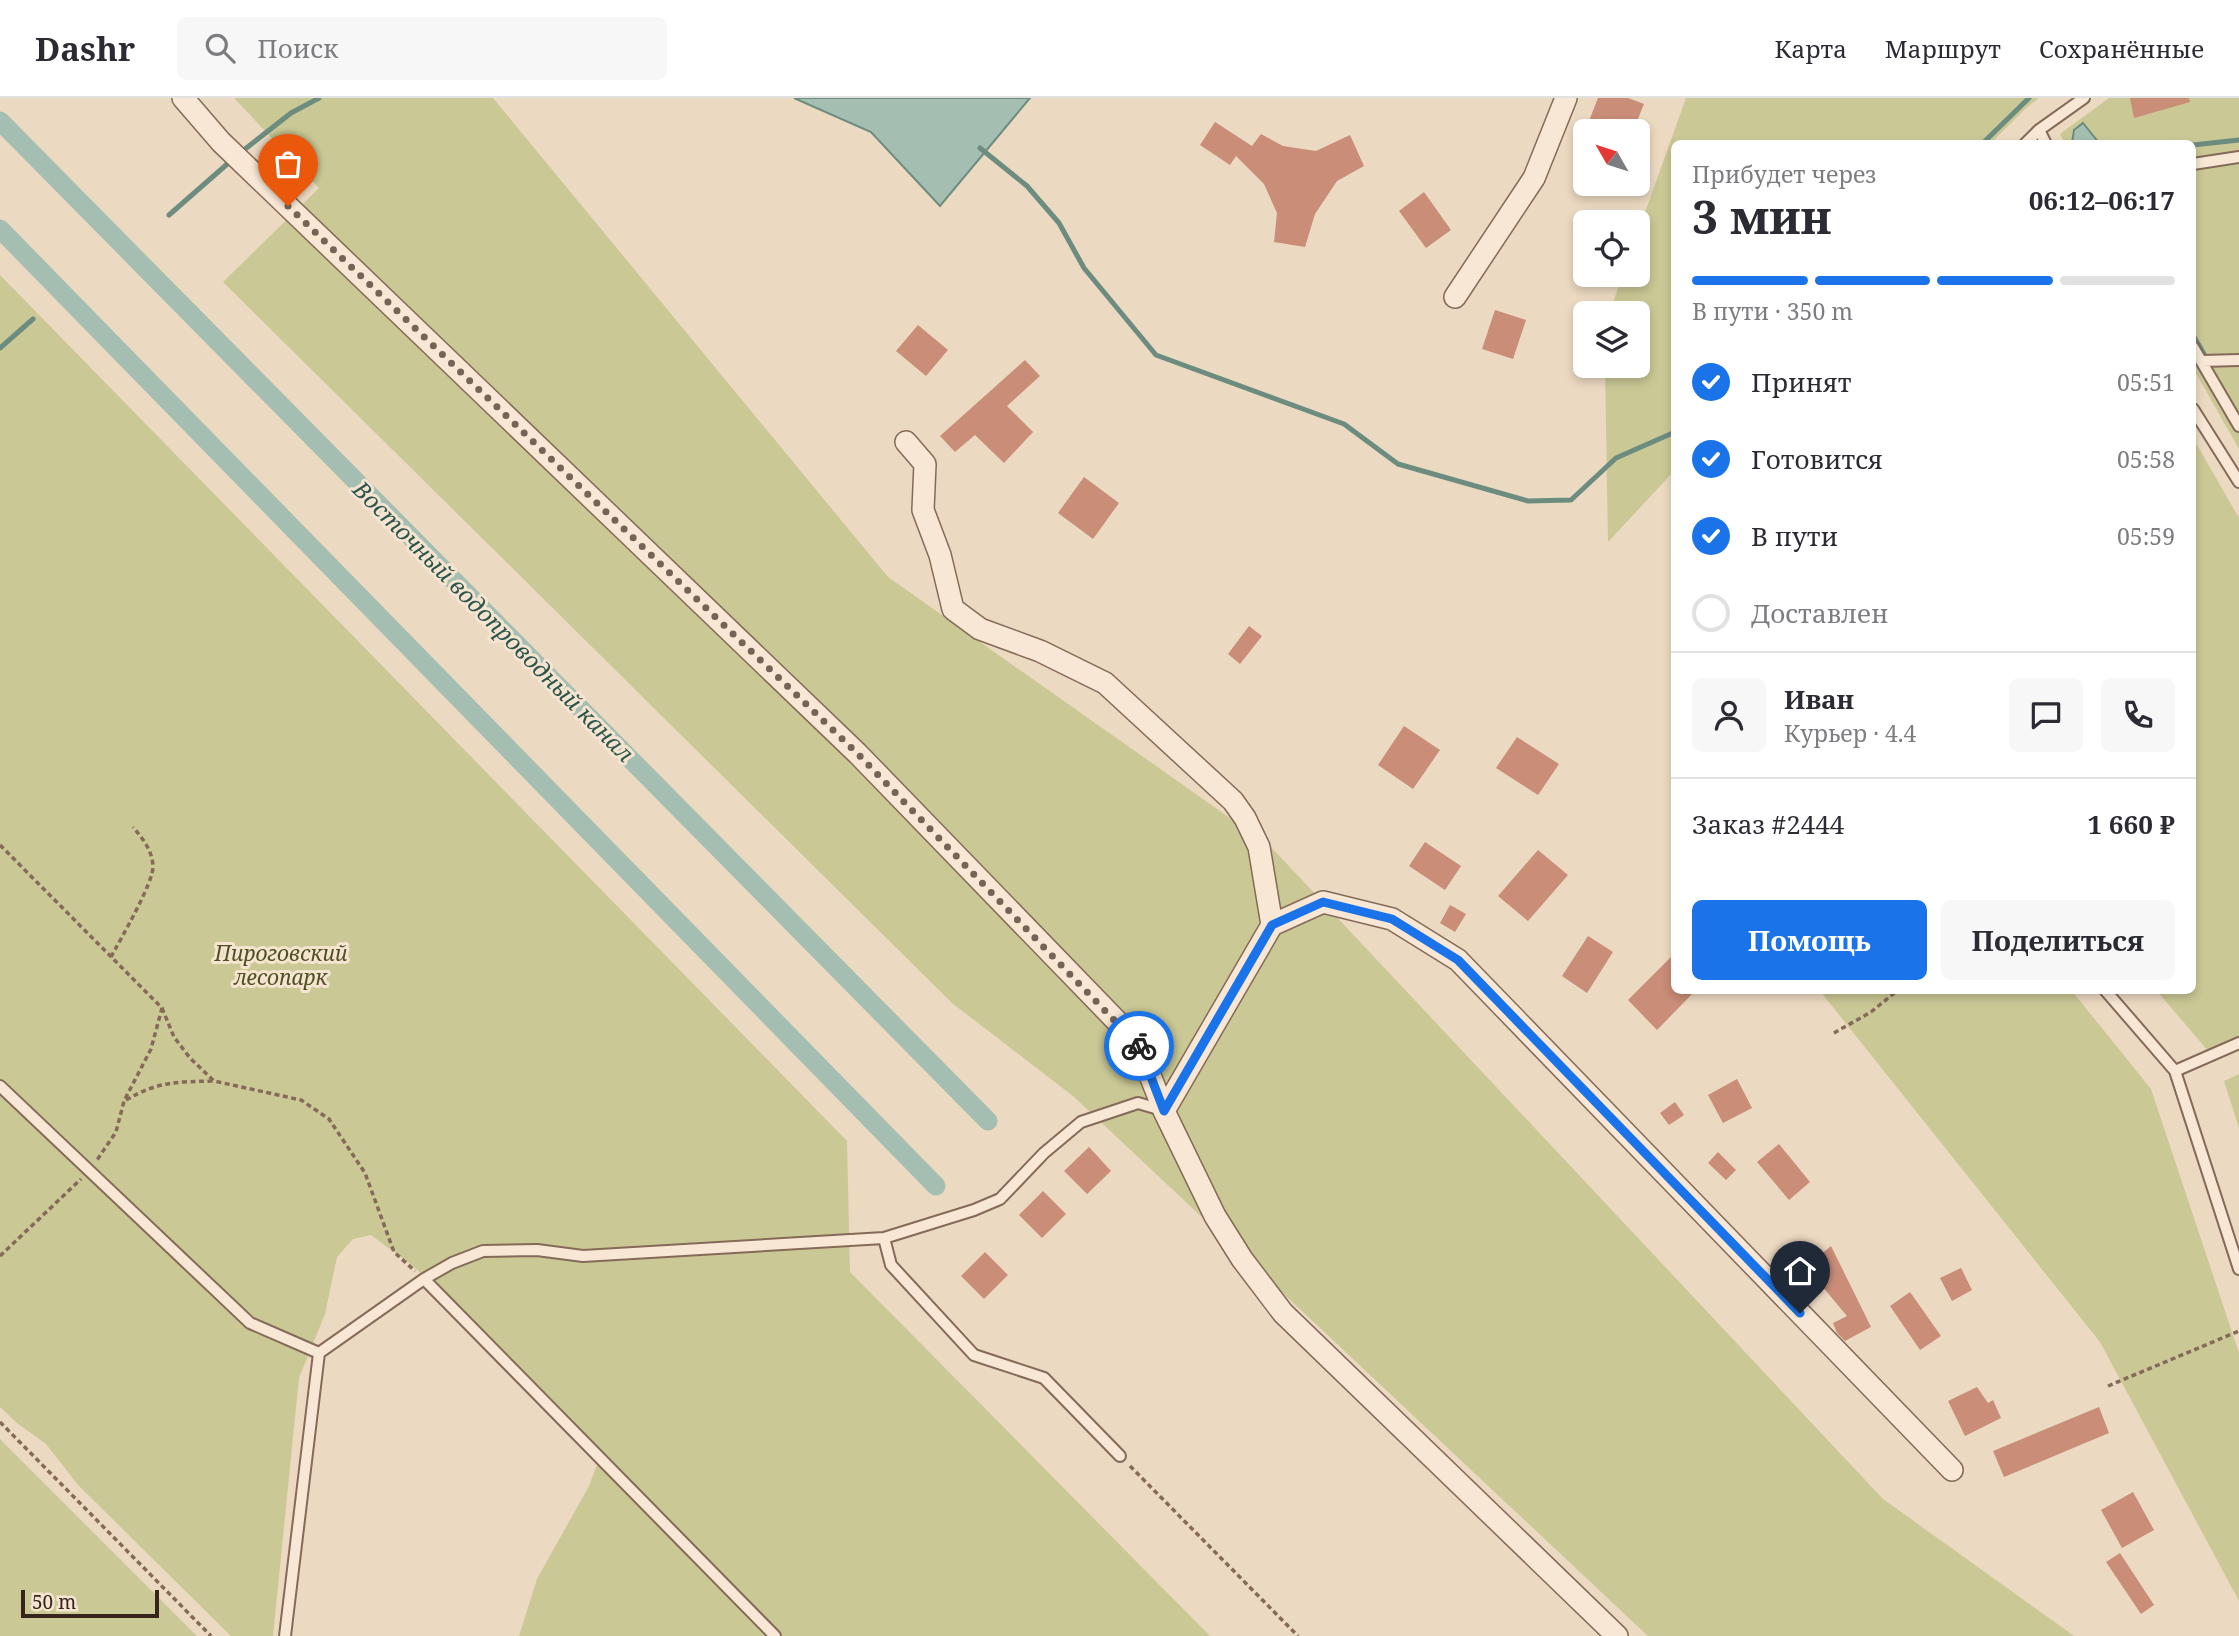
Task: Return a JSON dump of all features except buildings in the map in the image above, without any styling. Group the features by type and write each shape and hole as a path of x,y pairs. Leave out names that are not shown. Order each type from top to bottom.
{"street":[{"path":"183,98 216,137 868,764 1137,1042 1164,1111 1215,1216 1242,1259 1283,1313 1617,1636"},
{"path":"1455,297 1534,178 1566,98"},
{"path":"906,442 925,464 923,510 940,555 953,609 980,629 1040,651 1105,682 1233,801 1259,847 1272,925"},
{"path":"1164,1111 1272,925 1323,902 1392,919 1458,960 1952,1470"}],"lane":[{"path":"2029,140 2084,98"},
{"path":"2039,130 2044,140"},
{"path":"2196,164 2239,157"},
{"path":"2196,352 2239,426"},
{"path":"2202,361 2239,360"},
{"path":"2196,414 2239,482"},
{"path":"2108,994 2175,1071 2239,1269"},
{"path":"2175,1071 2239,1043"},
{"path":"0,1086 250,1323 319,1353"},
{"path":"285,1636 319,1353 424,1279 452,1263 483,1251 537,1250 583,1256 884,1238 974,1210 1000,1199 1044,1153 1081,1122 1138,1103 1164,1111"},
{"path":"884,1238 891,1265 974,1355 1044,1378 1120,1456"},
{"path":"424,1279 775,1636"}],"path":[{"path":"111,957 135,913 153,868 147,843 133,827"},
{"path":"0,845 162,1008 174,1037 190,1058 214,1081"},
{"path":"1834,1033 1871,1012 1893,994"},
{"path":"0,1256 90,1171 116,1132 124,1101 151,1049 162,1008"},
{"path":"124,1101 147,1088 170,1082 214,1081 301,1100 329,1119 365,1173 394,1252 424,1279"},
{"path":"2108,1386 2239,1331"},
{"path":"0,1422 211,1636"},
{"path":"1120,1456 1298,1636"}],"green space":[{"path":"234,98 493,98 888,577 1271,847 1883,1499 2074,1636 1648,1636 1073,1096 952,1003 223,282 319,188"},
{"path":"1686,98 2039,98 1994,140 1671,140 1671,474 1608,542 1605,378 1650,378 1650,301 1613,301 1619,287 1650,287 1650,210 1646,210"},
{"path":"2109,98 2239,98 2239,449 2196,373 2196,140 2063,140 2060,134"},
{"name":"Пироговский лесопарк","path":"0,275 847,1141 850,1272 1210,1636 519,1636 537,1579 589,1486 601,1454 462,1308 371,1235 353,1239 337,1257 325,1314 299,1378 273,1636 231,1636 78,1485 46,1444 0,1407"},
{"path":"2196,443 2239,518 2239,1036 2209,1052 2160,994 2196,994"},
{"path":"1822,994 2074,994 2151,1089 2239,1353 2239,1601 2100,1342"},
{"path":"2239,1074 2239,1128 2224,1081"},
{"path":"0,1439 197,1636 0,1636"}],"shaded area":[{"path":"794,98 1030,98 940,206 871,132"},
{"path":"2083,123 2097,140 2072,140 2074,130"}],"waterway":[{"path":"240,153 291,113 319,98"},
{"path":"1986,140 2029,98"},
{"name":"Восточный водопроводный канал","path":"0,121 988,1121"},
{"path":"2196,145 2239,140"},
{"path":"980,148 1027,186 1059,223 1084,268 1156,355 1344,424 1398,464 1528,501 1571,500 1616,458 1671,434"},
{"path":"169,215 233,159"},
{"name":"Восточный водопроводный канал","path":"0,229 936,1186"},
{"path":"0,348 33,319"},
{"path":"2196,340 2204,354"}],"way so far":[{"path":"288,206 858,754 1139,1046"}],"route":[{"path":"1139,1046 1164,1111 1272,925 1323,902 1392,919 1458,960 1800,1313"}]}
